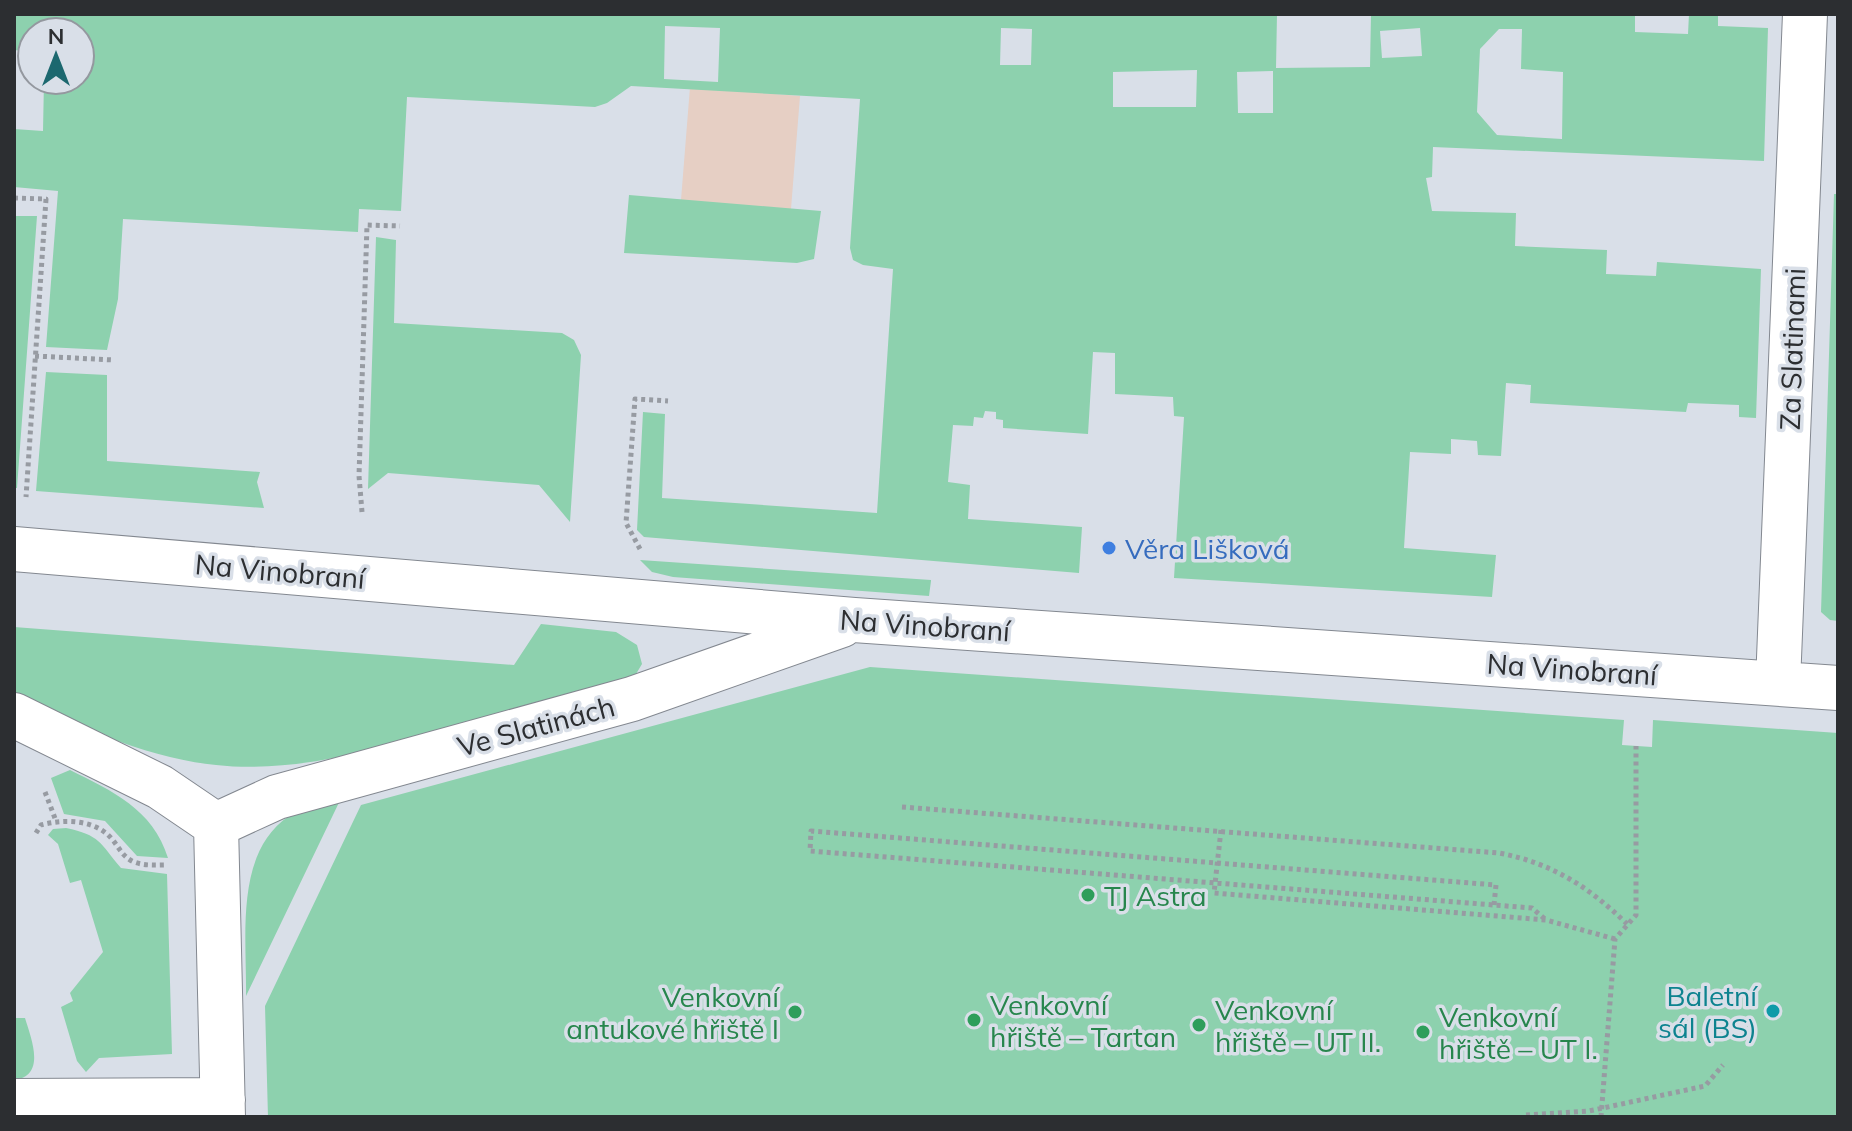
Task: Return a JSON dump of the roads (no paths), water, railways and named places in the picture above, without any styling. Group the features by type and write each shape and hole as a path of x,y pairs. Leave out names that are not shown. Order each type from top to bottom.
{"street":[{"name":"Za Slatinami","path":"1778,683 1805,14"},
{"name":"Na Vinobraní","path":"14,549 854,620 1838,688"},
{"name":"Ve Slatinách","path":"216,825 277,797 632,699 854,620"},
{"path":"14,715 160,787 216,825 223,1108 14,1101"}],"place":[{"name":"Věra Lišková","path":"1109,548"},
{"name":"TJ Astra","path":"1088,895"},
{"name":"Baletní sál (BS)","path":"1773,1011"},
{"name":"Venkovní antukové hřiště I","path":"795,1012"},
{"name":"Venkovní hřiště – Tartan","path":"974,1020"},
{"name":"Venkovní hřiště – UT II.","path":"1199,1025"},
{"name":"Venkovní hřiště – UT I.","path":"1423,1032"}]}
